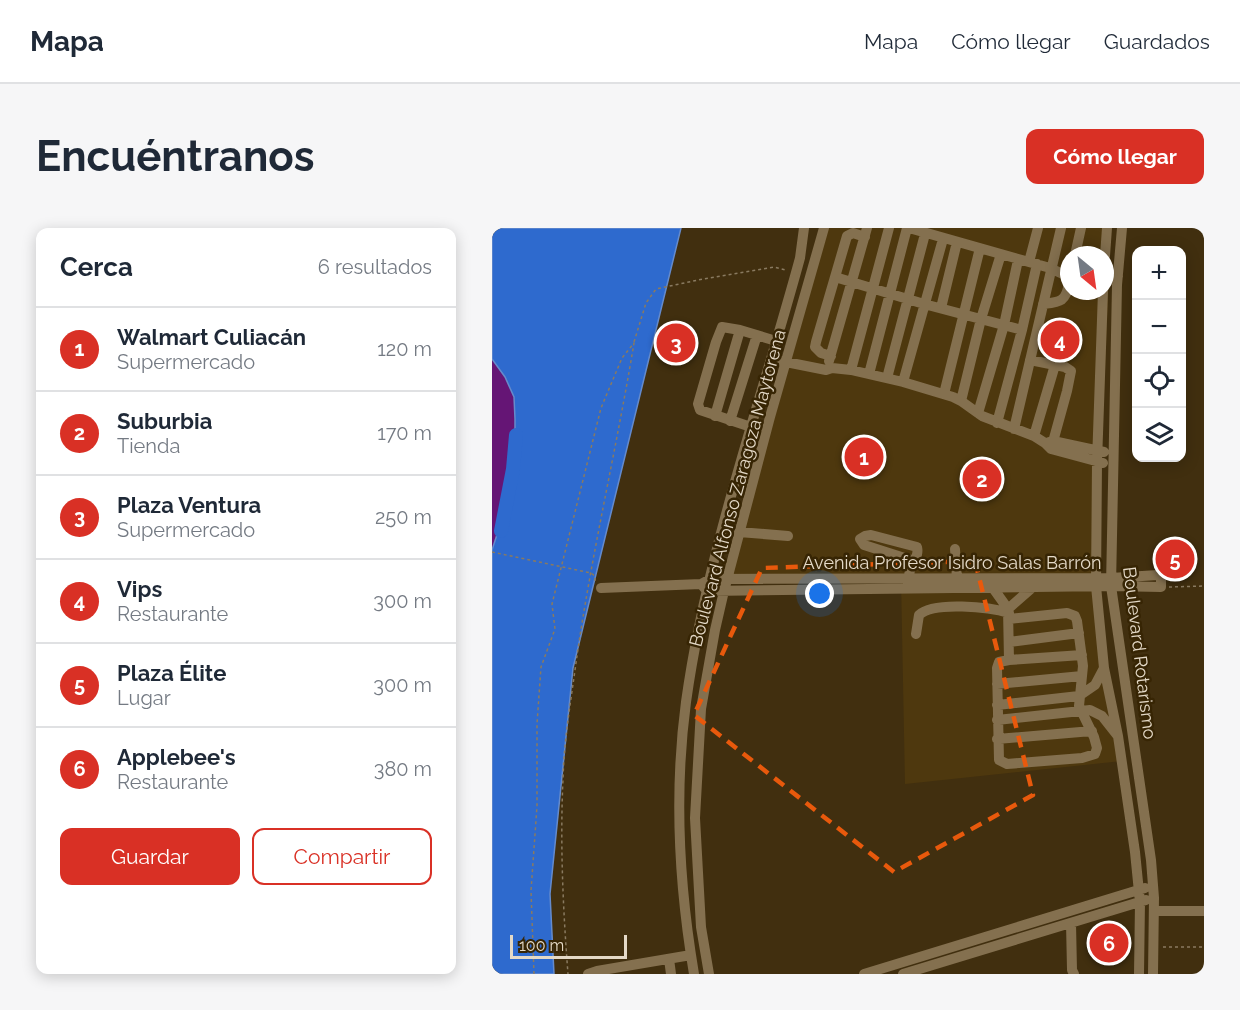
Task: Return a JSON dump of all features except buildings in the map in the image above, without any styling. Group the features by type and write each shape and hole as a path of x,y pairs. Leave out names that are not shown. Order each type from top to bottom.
{"street":[{"name":"Boulevard Alfonso Zaragoza Maytorena","path":"694,974 684,898 679,819 686,704 706,585 796,273 804,228"},
{"name":"Boulevard Alfonso Zaragoza Maytorena","path":"709,974 701,927 695,818 701,709 713,640 739,532 824,228"},
{"path":"851,370 889,228"},
{"path":"869,374 908,228 1060,272"},
{"path":"978,413 1004,325 1028,262 1038,228"},
{"path":"1014,429 1061,228"},
{"path":"1077,246 1081,228"},
{"path":"1106,246 1107,228"},
{"name":"Boulevard Rotarismo","path":"1122,228 1117,281 1111,582 1154,885 1153,974"},
{"path":"866,232 829,364 815,347 847,236 866,232"},
{"path":"887,378 925,234"},
{"path":"903,382 943,238"},
{"path":"941,308 957,242"},
{"path":"944,394 980,248"},
{"path":"961,401 981,319 1001,254"},
{"path":"997,423 1022,330 1028,262"},
{"path":"836,277 924,304 1022,330"},
{"path":"1043,304 1063,300"},
{"name":"Boulevard Rotarismo","path":"1103,300 1097,456 1096,582 1104,668 1118,736 1139,890 1139,974"},
{"path":"751,427 702,412 698,406 721,328 727,326 757,335 773,350 786,358 829,364 944,394 961,401 997,423 1050,444 1113,458"},
{"path":"715,416 740,330"},
{"path":"730,421 757,335"},
{"path":"1030,360 1069,369 1071,374 1050,444"},
{"path":"1034,436 1055,365"},
{"path":"739,532 788,536"},
{"path":"908,584 910,569 919,552 915,546 871,536 860,539 864,545 914,561"},
{"path":"955,549 957,578"},
{"name":"Avenida Profesor Isidro Salas Barrón","path":"706,585 724,591 908,584 957,578 1111,582 1161,587"},
{"name":"Avenida Profesor Isidro Salas Barrón","path":"601,588 706,585 728,579 908,584 923,590 1033,587 1096,582"},
{"path":"1009,614 1033,587"},
{"path":"993,588 1009,614 1009,660"},
{"path":"923,590 923,611"},
{"path":"916,634 919,615 933,608 954,607 1009,614 1071,614 1077,621 1082,655 1080,711 1092,731 1096,752 1092,756 1004,764 999,760 997,739 997,664 1009,660 1082,655"},
{"path":"1009,642 1079,633"},
{"path":"997,705 1079,696 1095,685 1104,668"},
{"path":"997,684 1082,676"},
{"path":"997,720 1090,710 1098,713 1118,736"},
{"path":"997,739 1092,731"},
{"path":"679,819 695,818"},
{"path":"864,974 1154,885"},
{"path":"903,974 1154,898"},
{"path":"1154,911 1204,911"},
{"path":"1071,923 1074,974"},
{"path":"588,974 691,955"},
{"path":"669,958 671,974"}],"path":[{"path":"568,974 562,875 562,777 571,696 585,598 620,426 634,343 646,303 656,289 703,279 774,267 796,273"},
{"path":"534,974 531,891 537,806 537,724 541,667 555,629 552,604 601,408 622,358 634,343"},
{"path":"492,552 591,573"},
{"path":"1161,587 1204,586"},
{"path":"1153,946 1204,947"}],"highlighted area":[{"path":"975,561 1033,795 894,872 694,715 762,568"}],"shaded area":[{"path":"827,228 1111,228 1110,246 1060,246 1060,300 1108,300 1096,586 1122,761 905,784 901,579 728,579"},
{"path":"492,359 505,377 514,397 515,463 505,510 492,550"}],"water":[{"path":"492,228 681,228 573,668 550,894 554,974 492,974 492,550 505,510 515,463 515,419 514,397 505,377 492,359"}],"waterway":[{"path":"501,531 513,469 516,435"}],"place":[{"name":"Vips","path":"1060,340"},
{"name":"Plaza Ventura","path":"676,343"},
{"name":"Walmart Culiacán","path":"864,457"},
{"name":"Suburbia","path":"982,479"},
{"name":"Plaza Élite","path":"1175,559"},
{"name":"Applebee's","path":"1109,943"}]}
